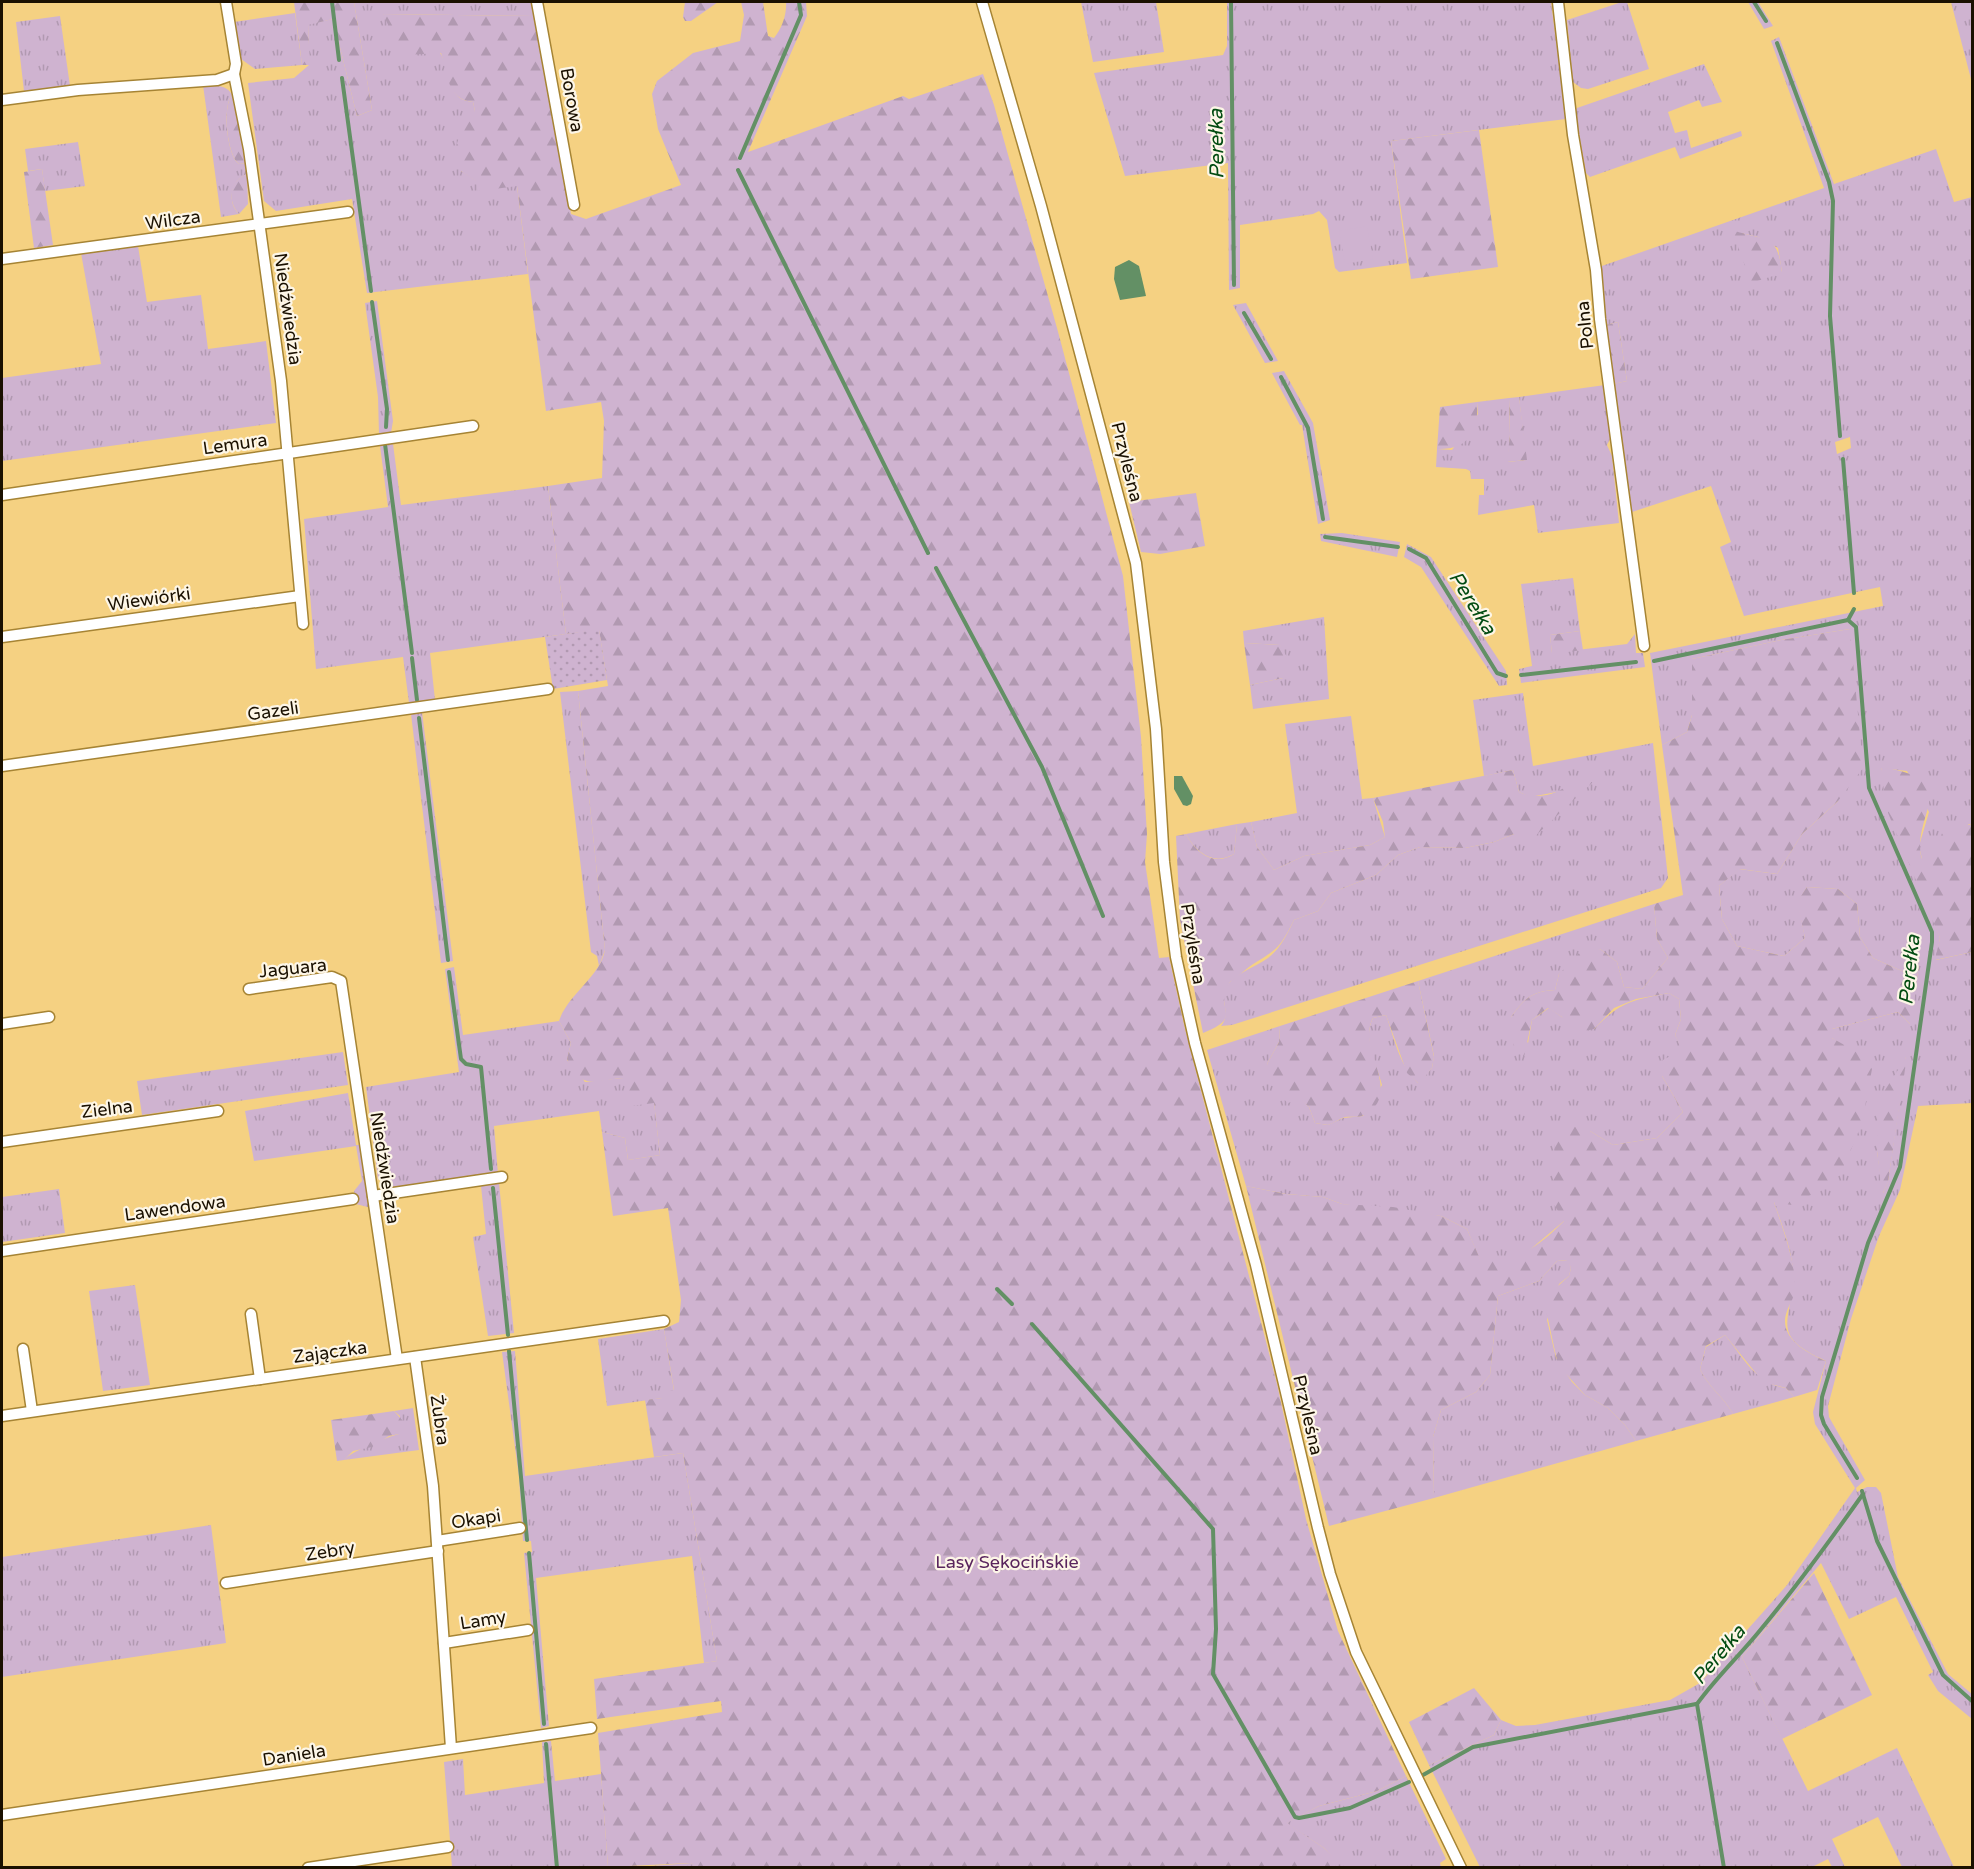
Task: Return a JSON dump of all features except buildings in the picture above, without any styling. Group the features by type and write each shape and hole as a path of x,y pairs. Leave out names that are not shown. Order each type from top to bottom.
{"street":[{"name":"Niedźwiedzia","path":"226,2 236,64 234,74 243,109 289,453 303,624"},
{"name":"Borowa","path":"537,2 574,205"},
{"name":"Przyleśna","path":"982,2 1109,454 1136,563 1156,729 1164,862 1176,957 1195,1043 1257,1265 1318,1528 1330,1574 1356,1652 1461,1868"},
{"name":"Polna","path":"1558,2 1573,135 1596,270 1600,319 1644,646"},
{"path":"2,100 98,88 217,80 234,74"},
{"name":"Wilcza","path":"2,259 348,212"},
{"name":"Lemura","path":"2,495 472,426"},
{"name":"Wiewiórki","path":"2,637 300,596"},
{"name":"Gazeli","path":"2,766 548,689"},
{"name":"Jaguara","path":"249,989 332,977 341,981"},
{"name":"Niedźwiedzia","path":"341,981 397,1359"},
{"path":"2,1024 49,1017"},
{"name":"Zielna","path":"2,1142 218,1111"},
{"path":"373,1196 502,1177"},
{"name":"Lawendowa","path":"2,1251 353,1199"},
{"path":"251,1314 260,1379"},
{"name":"Zajączka","path":"2,1416 664,1321"},
{"path":"23,1349 32,1411"},
{"name":"Żubra","path":"415,1357 433,1486 437,1546"},
{"name":"Okapi","path":"437,1546 520,1528"},
{"path":"437,1546 451,1748"},
{"name":"Zebry","path":"226,1583 437,1546"},
{"name":"Lamy","path":"444,1643 528,1630"},
{"name":"Daniela","path":"2,1815 591,1728"},
{"path":"308,1868 447,1847"}],"green space":[{"path":"294,2 354,2 372,110 357,116 333,19 308,25 310,65 302,65"},
{"path":"354,2 533,2 535,16 383,14 439,51 454,92 458,97 473,102 475,111 461,171 477,181 517,186 528,274 367,293 352,199 276,211 264,201 248,83 294,78 309,65 308,24 333,19 357,116 372,110"},
{"path":"685,2 718,2 691,21 685,21 683,17"},
{"name":"Lasy Sękocińskie","path":"741,2 763,2 768,36 774,38 783,21 786,2 806,2 807,16 748,152 903,96 909,99 983,74 994,105 1057,328 1123,576 1141,737 1147,834 1145,862 1159,958 1169,957 1185,1029 1277,1384 1306,1519 1338,1631 1406,1776 1377,1791 1319,1806 1287,1823 1324,1848 1334,1858 1333,1867 699,1868 691,1863 608,1867 598,1733 722,1712 721,1701 597,1719 594,1679 717,1661 683,1453 654,1457 645,1400 662,1398 661,1393 674,1390 664,1329 679,1322 681,1300 668,1208 613,1216 602,1132 625,1138 628,1160 660,1155 654,1103 631,1106 622,1078 589,1081 577,1075 567,1059 571,1043 559,1021 569,1002 597,969 605,950 578,691 608,686 599,630 566,634 548,486 602,478 604,421 601,402 546,411 517,186 478,191 476,181 458,168 455,161 456,149 464,128 475,111 473,102 464,100 453,91 441,53 405,55 399,48 383,14 535,16 571,214 586,219 681,185 658,129 652,94 657,81 693,53 740,41 744,15"},
{"path":"1081,2 1156,2 1164,52 1093,62"},
{"path":"1227,2 1551,2 1566,119 1391,141 1407,263 1339,272 1335,268 1327,220 1319,211 1313,214 1240,225 1240,288 1229,290 1228,163 1125,176 1094,73 1223,55 1227,46"},
{"path":"1627,2 1649,69 1588,89 1581,88 1573,82 1567,20"},
{"path":"1748,2 1758,2 1773,26 1764,29"},
{"path":"1951,2 1972,2 1972,83"},
{"path":"295,13 302,65 255,69 241,59 234,22"},
{"path":"60,16 70,86 24,91 16,22"},
{"path":"1779,37 1834,184 1936,149 1954,202 1972,197 1972,824 1969,824 1935,852 1931,860 1922,859 1919,846 1929,812 1907,771 1881,768 1940,938 1936,960 1972,952 1972,1103 1918,1106 1900,1190 1879,1236 1851,1319 1828,1406 1829,1417 1865,1480 1856,1488 1857,1492 1867,1487 1876,1487 1881,1493 1898,1577 1948,1674 1972,1694 1972,1719 1938,1691 1928,1675 1933,1672 1896,1597 1849,1619 1821,1563 1742,1657 1808,1791 1897,1748 1954,1867 1902,1867 1878,1817 1832,1839 1845,1867 1832,1867 1828,1859 1810,1868 1480,1867 1429,1765 1494,1735 1501,1720 1516,1726 1535,1725 1670,1700 1700,1683 1787,1585 1855,1488 1815,1424 1813,1412 1826,1361 1796,1343 1787,1326 1793,1274 1791,1256 1774,1202 1845,1047 1832,1038 1832,1029 1898,1012 1910,1024 1919,965 1904,972 1873,958 1860,937 1857,904 1838,889 1807,887 1798,902 1805,938 1784,956 1737,946 1722,919 1719,886 1739,869 1777,874 1802,834 1838,801 1850,629 1781,640 1692,659 1692,715 1687,732 1662,745 1650,653 1883,606 1880,587 1744,616 1720,547 1731,542 1711,486 1632,512 1613,384 1627,381 1618,322 1606,325 1599,267 1824,188 1771,41","holes":["1741,233 1758,237 1778,248 1782,272","1850,437 1851,448 1837,454 1835,442","1906,1057 1888,1181 1883,1193 1877,1151"]},
{"path":"1704,64 1722,102 1702,107 1699,100 1668,112 1675,133 1687,130 1691,148 1741,131 1742,136 1680,159 1675,147 1590,177 1586,173 1575,112 1577,108"},
{"path":"203,85 224,87 232,95 227,109 229,142 231,151 239,164 247,163 247,174 241,177 232,192 233,204 239,214 221,217"},
{"path":"232,95 236,103 247,163 239,164 231,151 229,142 227,109"},
{"path":"1479,130 1498,267 1411,279 1391,141"},
{"path":"78,142 85,186 45,191 42,169 28,171 25,149"},
{"path":"42,169 53,245 34,248 24,172"},
{"path":"247,174 248,204 239,214 233,203 233,186 236,181"},
{"path":"1367,226 1373,259 1345,264 1339,231"},
{"path":"1733,232 1763,238 1774,245 1782,273 1751,283"},
{"path":"138,246 147,302 201,295 208,349 266,341 276,423 2,461 2,378 101,364 81,253"},
{"path":"377,301 393,421 391,433 379,434 378,397 365,303"},
{"path":"1246,303 1278,361 1265,363 1233,305"},
{"path":"1618,322 1627,381 1613,384 1606,325"},
{"path":"1284,371 1313,423 1330,520 1318,524 1302,425 1272,373"},
{"path":"1605,385 1611,437 1607,445 1612,456 1619,523 1538,533 1534,505 1478,515 1479,495 1484,495 1484,479 1471,479 1470,471 1466,469 1436,467 1437,449 1452,450 1478,414 1477,402 1509,398 1508,462 1526,460 1519,397"},
{"path":"1519,397 1527,460 1507,462 1510,434 1509,398"},
{"path":"1477,402 1476,422 1469,437 1457,446 1437,449 1440,407"},
{"path":"393,444 401,505 548,486 566,634 430,653 435,700 409,703 403,657 316,669 304,519 388,507 380,446"},
{"path":"1196,493 1205,546 1160,554 1141,552 1129,502"},
{"path":"1342,533 1400,542 1397,557 1321,541 1320,534"},
{"path":"1407,544 1431,557 1506,671 1507,685 1499,686 1421,567 1404,557"},
{"path":"1573,578 1580,631 1550,635 1552,653 1627,644 1635,634 1636,653 1643,653 1645,667 1521,683 1519,669 1532,666 1521,584"},
{"path":"1324,617 1329,699 1253,709 1250,685 1283,678 1280,645 1244,643 1243,631"},
{"path":"599,629 607,680 553,689 545,637"},
{"path":"1850,629 1863,768 1838,801 1802,834 1777,874 1740,869 1719,886 1722,919 1737,946 1784,956 1805,938 1797,902 1807,887 1838,889 1857,904 1860,937 1873,958 1904,972 1919,964 1911,1025 1898,1012 1832,1029 1832,1038 1862,1055 1872,1069 1862,1123 1843,1169 1824,1188 1792,1205 1774,1202 1788,1245 1795,1279 1794,1294 1785,1320 1786,1329 1803,1349 1826,1361 1817,1390 1794,1397 1786,1388 1763,1382 1725,1335 1706,1346 1700,1369 1733,1414 1636,1441 1625,1425 1608,1408 1585,1395 1558,1365 1546,1310 1549,1294 1569,1276 1571,1268 1567,1260 1557,1261 1539,1281 1498,1296 1490,1375 1476,1392 1441,1410 1433,1437 1434,1498 1329,1526 1246,1186 1286,1194 1323,1197 1342,1204 1393,1207 1441,1216 1467,1229 1480,1259 1506,1258 1536,1245 1564,1221 1552,1201 1555,1136 1561,1123 1590,1131 1613,1145 1657,1138 1683,1112 1662,1076 1661,1061 1682,1050 1675,1035 1681,1019 1679,999 1669,993 1636,999 1614,1008 1594,1029 1575,1033 1562,1017 1548,1008 1532,1020 1524,1057 1514,1049 1511,1017 1529,997 1540,992 1555,990 1559,974 1580,952 1600,949 1617,962 1624,987 1642,989 1668,958 1657,939 1654,904 1683,895 1662,745 1687,732 1692,715 1692,659 1781,640"},
{"path":"1580,631 1583,650 1552,654 1550,635"},
{"path":"1244,643 1280,645 1288,659 1283,678 1250,685"},
{"path":"578,691 605,950 599,966 597,956 591,952 560,692"},
{"path":"1523,693 1533,766 1653,743 1668,878 1661,888 1232,1025 1221,1026 1225,1015 1225,988 1229,983 1273,954 1294,920 1318,911 1331,893 1376,875 1398,855 1420,847 1465,848 1494,842 1514,834 1562,791 1530,797 1519,792 1513,770 1484,776 1473,700"},
{"path":"422,712 453,961 441,963 411,714"},
{"path":"1351,716 1362,799 1373,798 1385,837 1370,845 1304,856 1274,870 1257,847 1251,822 1297,813 1285,724"},
{"path":"1881,767 1907,773 1922,781 1929,790 1929,801 1920,843 1922,859 1931,859 1943,831 1972,824 1972,952 1935,960 1940,938 1886,808"},
{"path":"1513,770 1519,792 1526,795 1540,796 1555,793 1573,781 1593,782 1530,841 1514,834 1494,842 1465,848 1420,847 1398,855 1376,875 1331,893 1318,911 1294,920 1276,949 1230,982 1224,999 1226,1017 1216,1027 1203,1033 1180,920 1176,836 1186,834 1195,847 1206,856 1227,858 1234,854 1237,824 1251,822 1257,847 1274,870 1304,856 1370,845 1385,837 1383,822 1373,798"},
{"path":"1237,824 1234,854 1219,859 1200,852 1186,834"},
{"path":"1654,904 1657,939 1668,958 1642,989 1624,987 1617,962 1600,949 1559,974 1555,990 1540,992 1529,997 1511,1017 1528,1043 1532,1020 1549,1008 1562,1017 1594,1029 1628,1003 1669,993 1679,999 1681,1019 1675,1035 1683,1050 1662,1076 1683,1112 1657,1138 1613,1145 1590,1131 1564,1221 1526,1253 1503,1261 1480,1260 1467,1229 1441,1216 1342,1204 1323,1197 1286,1194 1246,1186 1207,1050 1280,1026 1279,1042 1267,1064 1309,1107 1315,1123 1328,1125 1343,1118 1363,1116 1382,1085 1369,1043 1373,1018 1386,1015 1402,1060 1418,1083 1432,1068 1434,1056 1418,981"},
{"path":"454,967 463,1035 559,1021 571,1043 567,1060 585,1082 622,1078 654,1102 660,1155 628,1160 625,1138 602,1132 599,1111 494,1126 498,1174 394,1188 378,1179 366,1087 459,1072 445,969"},
{"path":"1418,981 1434,1057 1432,1068 1419,1084 1407,1073 1386,1015 1373,1018 1369,1030 1380,1083 1380,1095 1375,1106 1364,1115 1345,1117 1328,1125 1315,1123 1309,1107 1300,1099 1288,1103 1281,1097 1267,1064 1279,1042 1280,1026"},
{"path":"343,1052 348,1085 142,1115 137,1081"},
{"path":"1907,1056 1888,1182 1882,1195 1877,1151 1878,1101"},
{"path":"348,1093 356,1145 361,1145 371,1208 356,1204 354,1191 362,1181 356,1146 254,1161 245,1111"},
{"path":"499,1183 514,1333 488,1336 473,1237 486,1234 481,1186"},
{"path":"59,1189 65,1233 2,1242 2,1197"},
{"path":"1568,1260 1571,1268 1569,1276 1559,1284 1547,1320 1556,1358 1572,1382 1585,1395 1608,1408 1625,1425 1636,1441 1434,1498 1433,1437 1441,1410 1476,1392 1490,1375 1498,1296 1539,1281 1557,1261"},
{"path":"135,1285 150,1385 103,1391 89,1291"},
{"path":"664,1329 674,1391 662,1398 607,1406 598,1339"},
{"path":"1725,1335 1758,1375 1766,1381 1786,1388 1794,1397 1733,1414 1700,1369 1706,1347"},
{"path":"515,1351 525,1476 683,1453 717,1661 704,1663 692,1556 536,1578 549,1726 541,1728 524,1553 532,1552 531,1541 523,1541 519,1477 502,1352"},
{"path":"413,1408 419,1450 344,1460 361,1449 399,1434 400,1416 394,1411"},
{"path":"394,1411 403,1421 403,1428 399,1434 389,1436 372,1447 353,1451 344,1460 337,1461 331,1420"},
{"path":"211,1525 226,1643 2,1677 2,1557"},
{"path":"1814,1573 1872,1695 1782,1739 1742,1657"},
{"path":"1474,1688 1501,1720 1494,1735 1429,1765 1409,1722"},
{"path":"551,1741 555,1781 601,1774 608,1867 452,1867 444,1762 463,1759 465,1795 544,1783 542,1742"},
{"path":"1406,1776 1446,1859 1440,1863 1441,1867 1333,1867 1333,1858 1324,1848 1286,1823 1319,1806 1377,1791"},
{"path":"691,1863 699,1867 624,1868"}],"shaded area":[{"path":"1129,260 1139,266 1146,296 1120,300 1114,279 1115,267"},
{"path":"1174,776 1182,776 1193,796 1191,804 1183,805 1174,789"}],"waterway":[{"path":"332,2 339,60"},
{"path":"740,158 801,15 799,2"},
{"name":"Perełka","path":"1231,2 1234,285"},
{"path":"1754,2 1766,21"},
{"path":"1777,43 1829,182 1833,201 1830,316 1840,436"},
{"path":"342,78 371,291"},
{"path":"738,170 928,553"},
{"path":"372,302 387,409 386,427"},
{"name":"Perełka","path":"1244,313 1271,359"},
{"name":"Perełka","path":"1281,377 1308,428 1323,519"},
{"path":"385,444 412,653"},
{"path":"1843,459 1854,593"},
{"name":"Perełka","path":"1325,537 1398,547"},
{"name":"Perełka","path":"1409,549 1426,558 1497,673 1506,676"},
{"path":"936,568 1042,767 1103,916"},
{"path":"1848,620 1854,609"},
{"name":"Perełka","path":"1654,661 1848,620 1856,627 1869,788 1932,932 1900,1167 1868,1243 1822,1397 1821,1415 1824,1424 1857,1478"},
{"path":"412,658 417,700"},
{"name":"Perełka","path":"1521,675 1636,662"},
{"path":"419,718 448,960"},
{"path":"449,972 461,1059 466,1064 481,1067 491,1169"},
{"path":"493,1188 508,1335"},
{"path":"997,1289 1012,1304"},
{"path":"1032,1324 1213,1529 1216,1629 1213,1674 1295,1817 1350,1808 1409,1782"},
{"path":"509,1351 527,1540"},
{"path":"1862,1491 1877,1541 1943,1675 1972,1701"},
{"name":"Perełka","path":"1724,1868 1697,1704 1785,1600 1863,1494"},
{"path":"529,1553 544,1724"},
{"path":"1423,1775 1473,1747 1696,1704"},
{"path":"546,1744 557,1868"}]}
